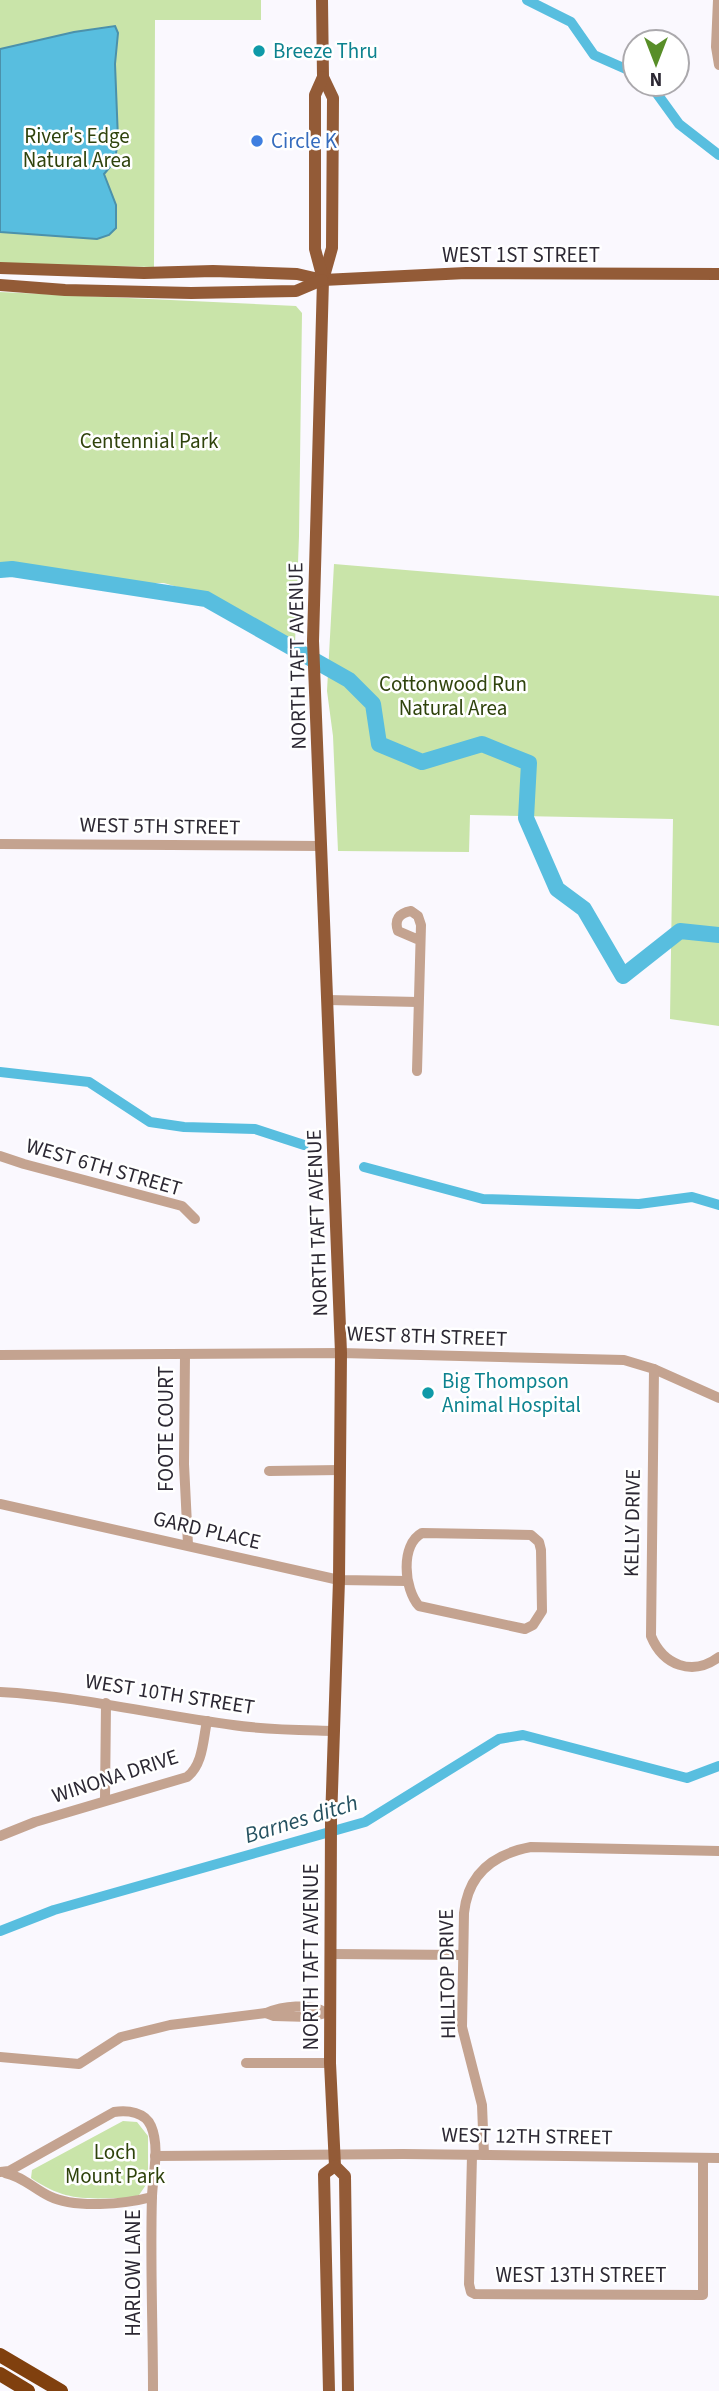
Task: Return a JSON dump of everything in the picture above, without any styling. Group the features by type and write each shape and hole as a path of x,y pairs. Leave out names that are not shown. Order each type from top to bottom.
{"highway":[{"path":"0,2355 61,2391"},
{"path":"0,2374 28,2391"}],"main road":[{"name":"NORTH TAFT AVENUE","path":"322,0 323,77 333,98 332,248 323,280 313,641 341,1353 339,1580 331,1821 331,1954 327,2012 335,2160 345,2176 348,2391"},
{"name":"WEST 1ST STREET","path":"0,268 131,273 213,271 297,274 323,280 466,273 719,274"},
{"name":"WEST 1ST STREET","path":"0,285 65,290 191,293 296,291 323,280"},
{"name":"NORTH TAFT AVENUE","path":"329,2391 324,2174 335,2160"}],"street":[{"path":"718,0 716,47 719,65"},
{"name":"WEST 5TH STREET","path":"0,844 320,846"},
{"path":"417,1071 419,940"},
{"path":"328,1000 418,1002"},
{"name":"WEST 6TH STREET","path":"0,1156 182,1206 195,1219"},
{"name":"WEST 8TH STREET","path":"0,1355 341,1353 597,1358 624,1360 654,1369 719,1398"},
{"name":"FOOTE COURT","path":"185,1354 184,1464 188,1545"},
{"name":"KELLY DRIVE","path":"654,1369 651,1636 656,1647 668,1660 678,1664 706,1664 719,1657"},
{"path":"269,1471 341,1470"},
{"name":"GARD PLACE","path":"0,1504 339,1580 407,1581"},
{"path":"422,1533 531,1535 539,1542 541,1550 542,1611 533,1625 524,1629 432,1609 419,1606 412,1598 407,1581 410,1545 415,1537 422,1533"},
{"name":"WEST 10TH STREET","path":"0,1692 48,1694 207,1721 282,1730 334,1731"},
{"path":"106,1703 106,1800"},
{"name":"WINONA DRIVE","path":"1,1833 181,1779 191,1773 198,1763 207,1721"},
{"name":"HILLTOP DRIVE","path":"470,2239 482,2105 462,2026 464,1913 469,1888 482,1870 505,1854 523,1848 545,1846 719,1851"},
{"path":"331,1954 463,1955"},
{"path":"0,2057 79,2064 121,2037 170,2025 286,2007 316,2007 327,2012"},
{"path":"246,2063 330,2063"},
{"name":"HARLOW LANE","path":"0,2173 9,2171 102,2118 122,2111 141,2115 148,2120 154,2134 155,2156 152,2197 153,2391"},
{"name":"WEST 12TH STREET","path":"155,2156 335,2160 478,2155 719,2158"},
{"name":"WEST 13TH STREET","path":"470,2239 469,2284 471,2292 475,2294 703,2295 703,2158"},
{"path":"0,2173 16,2175 50,2197 65,2201 121,2203 152,2197"}],"green space":[{"name":"River's Edge Natural Area","path":"0,0 261,0 261,20 155,20 154,267 0,264"},
{"name":"Centennial Park","path":"0,292 296,306 302,313 295,644 216,598 164,583 138,583 66,570 0,567"},
{"name":"Cottonwood Run Natural Area","path":"334,564 719,596 719,1026 670,1019 673,819 470,815 469,852 338,851 333,736 327,691"},
{"name":"Loch Mount Park","path":"123,2121 137,2122 148,2136 148,2182 139,2195 130,2198 78,2197 56,2192 31,2178 32,2170"}],"water":[{"path":"115,26 118,33 115,64 118,139 115,161 104,174 116,205 116,228 109,235 97,239 0,232 0,49 74,32"}],"waterway":[{"path":"527,0 571,22 594,55 621,67"},
{"path":"660,98 679,124 719,155"},
{"path":"0,570 12,569 206,599 349,680 373,704 379,744 422,762 482,744 529,763 526,818 557,889 584,909 623,976 680,931 719,935"},
{"path":"0,1072 89,1082 150,1122 184,1127 255,1129 304,1145"},
{"path":"364,1167 483,1199 639,1204 692,1197 719,1205"},
{"name":"Barnes ditch","path":"0,1931 54,1910 365,1822 499,1739 523,1735 687,1778 719,1766"}],"place":[{"name":"Breeze Thru","path":"259,51"},
{"name":"Circle K","path":"257,141"},
{"name":"Big Thompson Animal Hospital","path":"428,1393"}]}
